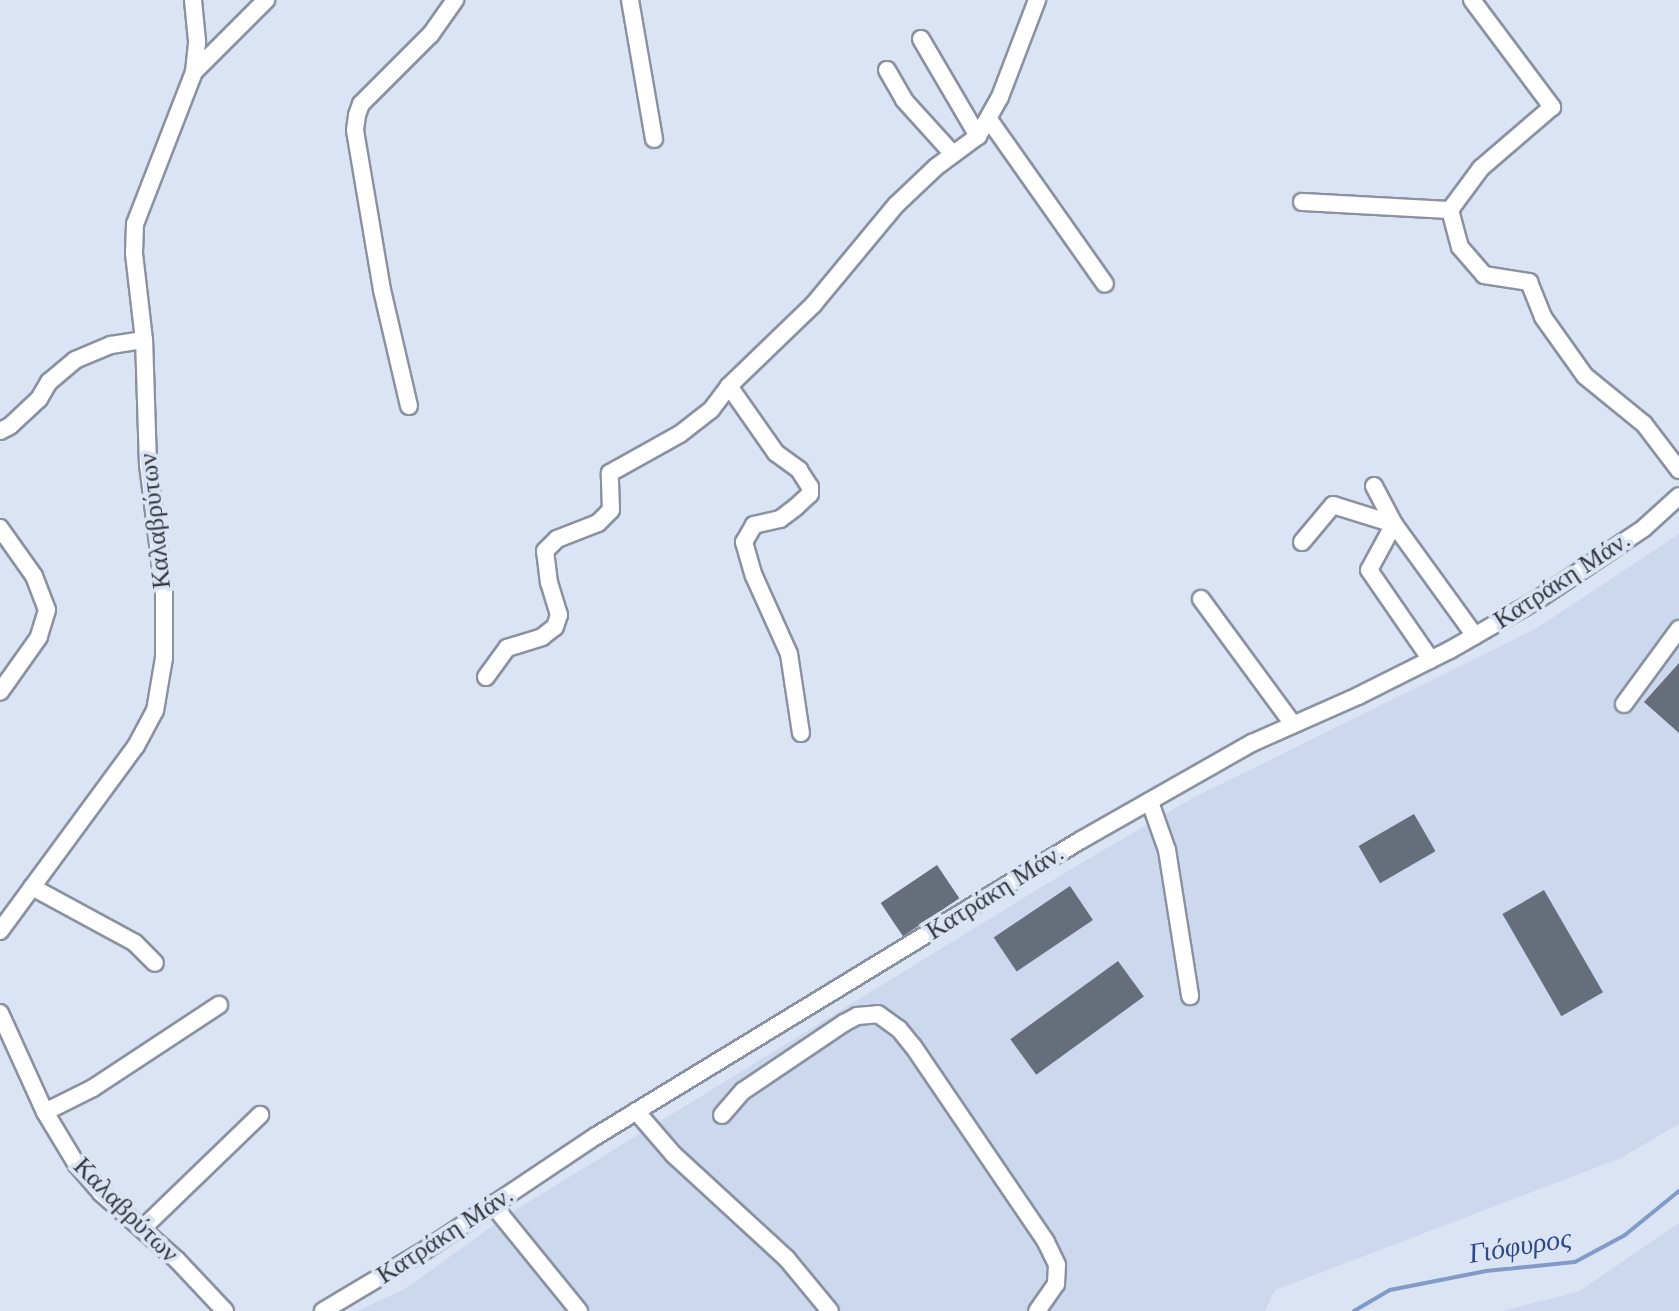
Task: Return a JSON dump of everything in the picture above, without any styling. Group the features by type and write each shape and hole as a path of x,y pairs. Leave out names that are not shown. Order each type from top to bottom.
{"street":[{"path":"193,0 197,41 194,72"},
{"path":"194,72 266,0"},
{"path":"409,406 382,290 355,130 361,104 389,72 431,34 455,0"},
{"path":"630,0 654,139"},
{"path":"486,677 507,648 542,637 555,627 559,615 544,556 549,544 606,516 613,505 608,481 610,473 680,434 711,410 729,386 813,305 896,205 978,136 990,121 1037,0"},
{"path":"1450,210 1481,168 1552,107 1472,0"},
{"path":"921,39 978,136"},
{"path":"887,70 904,100 953,154"},
{"name":"Καλαβρύτων","path":"0,931 136,746 155,711 164,658 164,591 148,465 144,340 134,253 135,224 194,72"},
{"path":"990,121 1105,284"},
{"path":"1302,202 1450,210"},
{"path":"1450,210 1460,247 1484,275 1529,282 1543,317 1585,376 1644,424 1679,470"},
{"path":"0,431 10,426 39,399 49,382 75,360 111,345 144,340"},
{"path":"729,386 776,453 799,470 810,487 810,494 780,519 754,525 744,542 754,576 789,654 801,733"},
{"path":"1374,486 1394,524 1475,636"},
{"name":"Κατράκη Μάν.","path":"323,1311 636,1111 1015,879 1188,778 1292,723 1358,696 1475,636 1597,561 1644,528 1679,496"},
{"path":"1302,542 1333,505 1394,524"},
{"path":"1394,524 1369,570 1431,660"},
{"path":"0,528 34,576 47,610 39,637 0,692"},
{"path":"1201,599 1292,723"},
{"path":"1624,704 1679,629"},
{"path":"1150,802 1167,850 1190,996"},
{"path":"32,887 135,943 155,963"},
{"path":"45,1112 93,1088 219,1005"},
{"name":"Καλαβρύτων","path":"0,1013 45,1112 85,1176 143,1228 225,1311"},
{"path":"722,1115 743,1091 844,1023 857,1016 878,1014 899,1029 913,1046 1046,1242 1057,1265 1056,1284 1037,1311"},
{"path":"636,1111 674,1155 787,1259 830,1311"},
{"path":"143,1228 260,1115"},
{"path":"492,1204 579,1311"}],"shaded area":[{"path":"1679,534 1679,1124 1621,1158 1275,1290 1265,1311 357,1311 405,1289 509,1214 1066,872 1191,799 1537,628"},
{"path":"1679,1223 1679,1311 1501,1311 1578,1292"}],"building":[{"path":"1679,663 1679,733 1644,702"},
{"path":"1414,814 1436,851 1380,883 1359,846"},
{"path":"937,865 959,898 903,936 881,903"},
{"path":"1070,886 1093,920 1017,971 994,937"},
{"path":"1544,890 1603,992 1561,1016 1502,914"},
{"path":"1118,961 1144,997 1036,1075 1010,1039"}],"waterway":[{"name":"Γιόφυρος","path":"1354,1311 1390,1290 1486,1271 1575,1262 1625,1235 1679,1191"}]}
